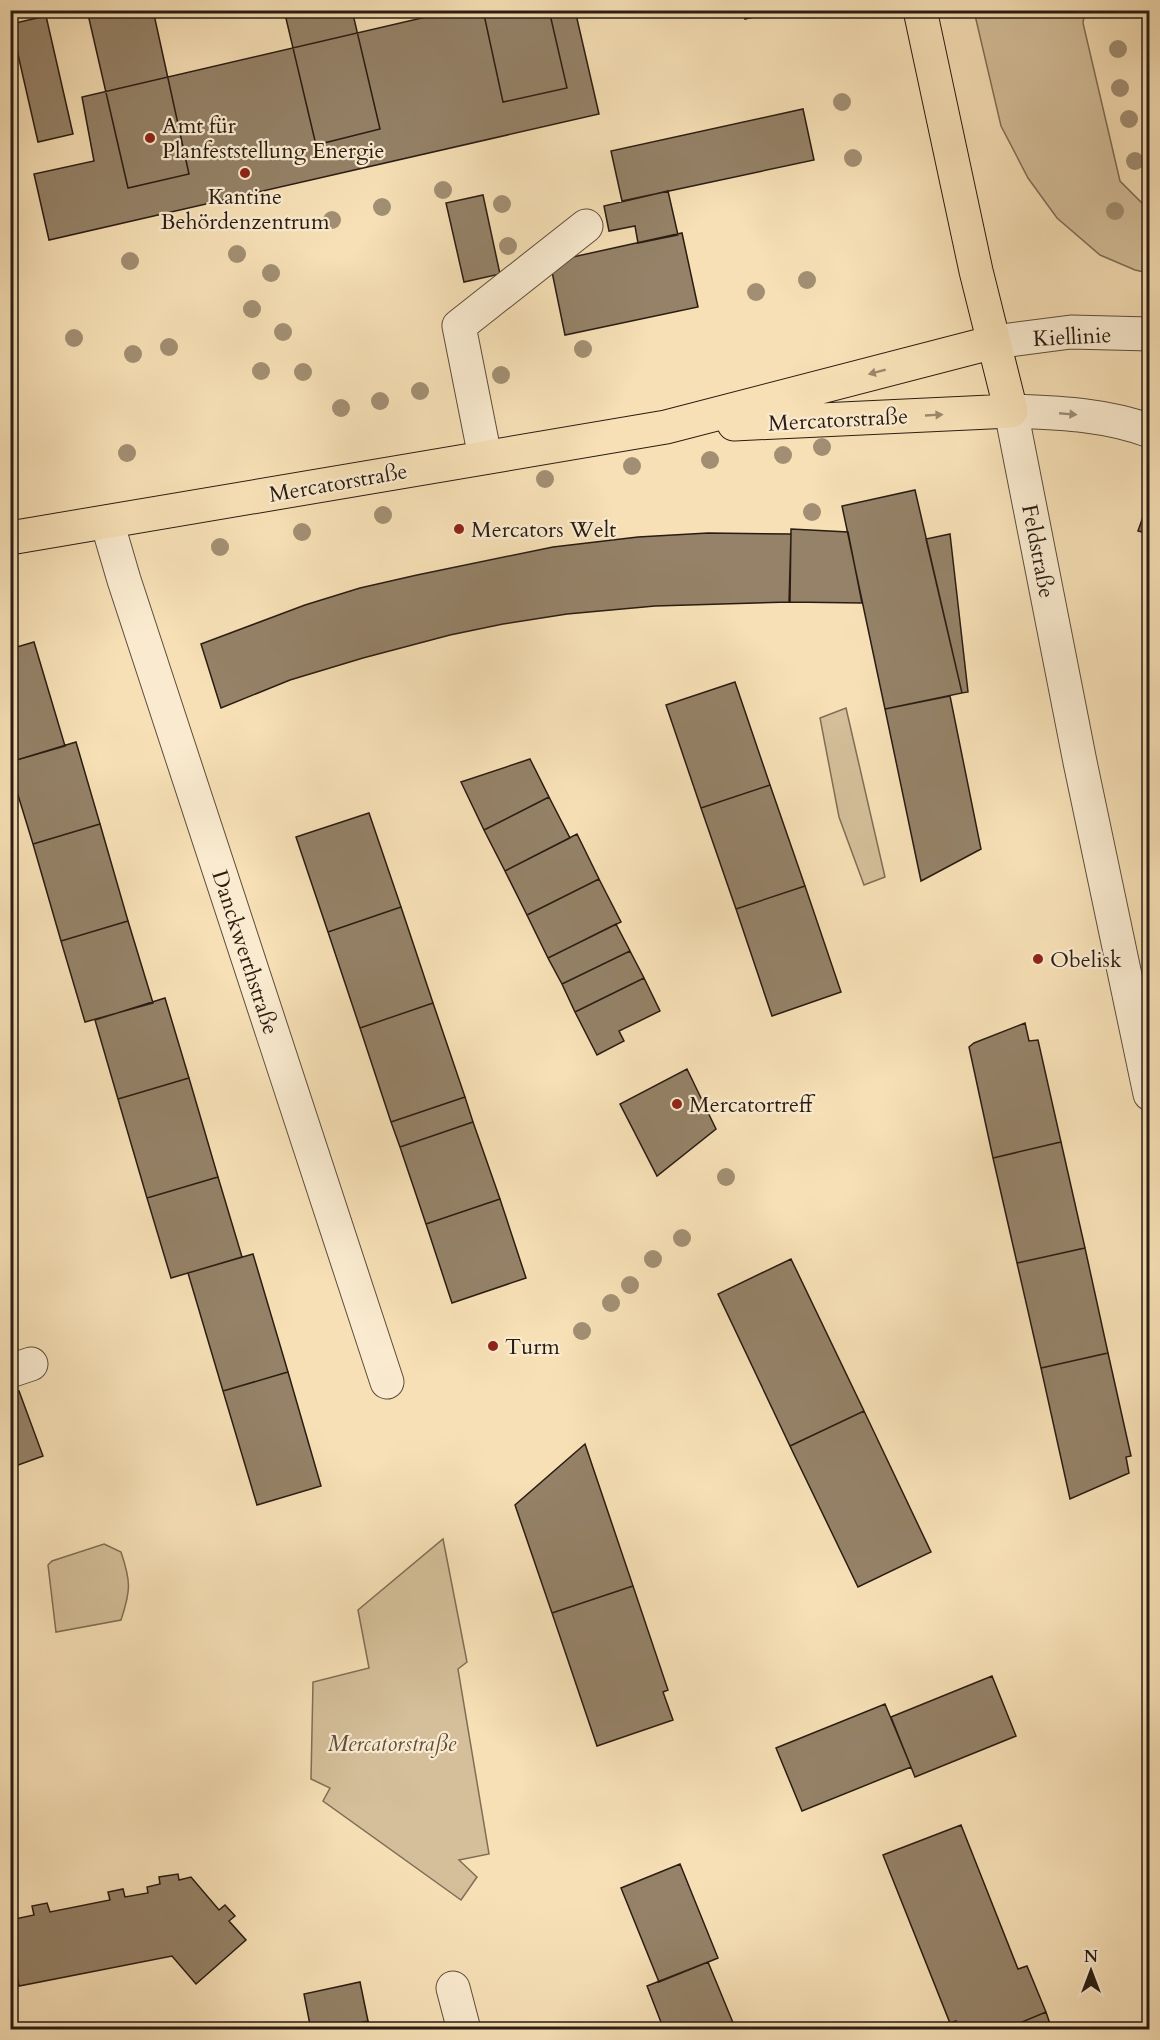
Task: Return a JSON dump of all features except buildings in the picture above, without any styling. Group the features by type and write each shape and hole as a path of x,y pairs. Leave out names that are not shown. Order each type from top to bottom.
{"main road":[{"name":"Feldstraße","path":"920,10 974,260 1011,411"},
{"name":"Mercatorstraße","path":"10,538 666,427 994,342"},
{"name":"Mercatorstraße","path":"666,427 1011,411"}],"street":[{"path":"485,458 459,326 586,226"},
{"name":"Kiellinie","path":"994,342 1071,332 1149,334"},
{"path":"1011,411 1080,415 1125,422 1149,431"},
{"name":"Feldstraße","path":"1011,411 1080,762 1149,1094"},
{"name":"Danckwerthstraße","path":"107,522 387,1382"},
{"path":"453,1988 464,2030"}],"green space":[{"path":"974,11 1085,11 1083,23 1120,181 1149,210 1149,273 1135,270 1100,255 1057,218 1028,178 1001,126"},
{"path":"846,708 885,877 864,885 839,817 820,718"},
{"name":"Mercatorstraße","path":"443,1539 467,1662 458,1669 489,1854 459,1860 477,1877 461,1900 323,1801 330,1788 311,1779 313,1682 369,1668 358,1610"},
{"path":"104,1544 121,1552 127,1571 128,1593 121,1620 56,1632 48,1565 52,1561"}],"place":[{"name":"Amt für Planfeststellung Energie","path":"150,138"},
{"name":"Kantine Behördenzentrum","path":"245,173"},
{"name":"Mercators Welt","path":"459,529"},
{"name":"Obelisk","path":"1038,959"},
{"name":"Mercatortreff","path":"677,1104"},
{"name":"Turm","path":"493,1346"}]}
